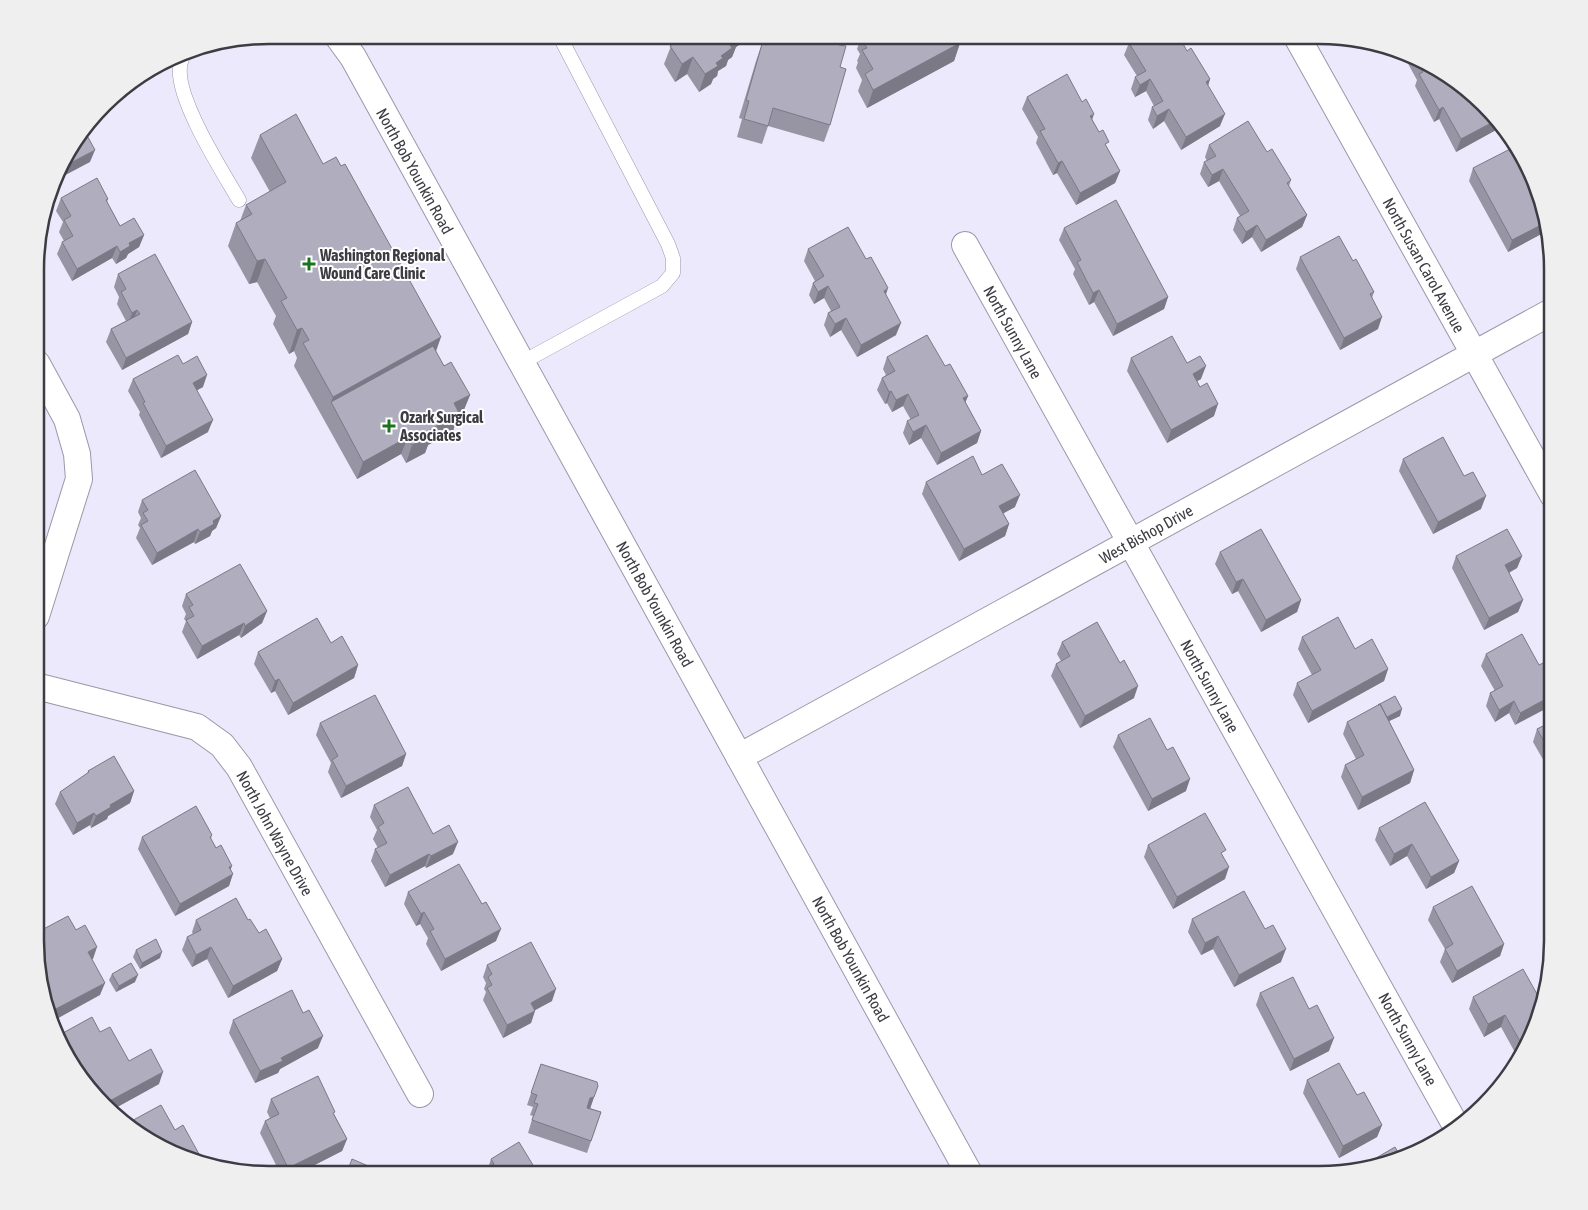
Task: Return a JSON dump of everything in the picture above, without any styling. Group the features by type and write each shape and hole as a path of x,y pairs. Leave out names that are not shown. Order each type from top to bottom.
{"street":[{"name":"North Bob Younkin Road","path":"344,44 353,57 965,1166"},
{"name":"North Susan Carol Avenue","path":"1300,44 1544,479"},
{"name":"North Sunny Lane","path":"965,245 1454,1122"},
{"name":"West Bishop Drive","path":"739,757 1544,316"},
{"path":"44,377 67,418 77,454 79,479 44,591"},
{"name":"North John Wayne Drive","path":"44,688 197,728 222,745 239,767 420,1094"}],"lane":[{"path":"521,363 662,286 673,273 673,258 668,244 564,44"},
{"path":"182,61 180,67 183,90 202,136 239,200"}],"building":[{"path":"673,44 731,44 732,48 721,56 723,58 716,63 718,66 705,74 693,57 682,64 670,46"},
{"path":"762,44 839,44 846,46 840,67 846,69 830,125 773,108 768,126 744,119 749,101 746,100"},
{"path":"865,44 958,44 873,90 865,74 873,69 862,50 867,48"},
{"path":"1130,44 1183,44 1187,51 1191,48 1210,79 1206,82 1225,114 1186,137 1169,109 1157,116 1152,107 1163,101 1150,79 1140,85 1135,77 1146,71"},
{"path":"1421,68 1456,90 1468,99 1491,123 1461,139 1443,107 1439,110 1419,74 1423,72"},
{"path":"1067,74 1082,102 1086,99 1094,114 1090,116 1099,132 1103,130 1109,142 1105,144 1120,171 1080,193 1062,161 1058,163 1040,131 1045,129 1027,97"},
{"name":"Washington Regional Wound Care Clinic","path":"296,114 323,164 336,157 341,166 345,164 441,337 333,397 303,343 309,340 302,328 297,330 281,301 287,298 265,259 257,261 236,223 252,214 246,205 286,182 260,135"},
{"path":"1248,121 1267,152 1272,149 1291,180 1287,183 1307,215 1266,240 1257,225 1246,232 1237,218 1249,211 1223,169 1212,175 1204,162 1216,156 1209,145"},
{"path":"87,136 95,150 70,163"},
{"path":"1510,149 1527,182 1540,225 1512,240 1473,168"},
{"path":"97,178 120,226 134,218 144,235 129,243 130,246 120,252 117,246 77,269 62,242 73,236 64,220 71,216 61,198"},
{"path":"1116,200 1168,297 1117,324 1099,290 1093,293 1077,262 1081,260 1064,228"},
{"path":"848,227 866,259 871,257 888,288 884,291 901,323 861,345 846,318 835,324 828,313 840,307 828,286 818,292 813,283 824,276 808,249"},
{"path":"1339,236 1353,261 1356,259 1374,292 1370,294 1382,317 1344,338 1300,257"},
{"path":"155,254 192,322 126,358 111,329 140,314 137,310 132,313 121,292 126,289 118,274"},
{"path":"927,335 945,366 950,364 968,396 963,398 981,431 941,453 926,425 913,432 907,421 919,415 908,394 896,400 891,391 889,392 882,378 895,371 887,357"},
{"path":"1172,336 1187,363 1200,356 1206,366 1193,374 1200,387 1207,383 1218,404 1171,430 1131,358"},
{"name":"Ozark Surgical Associates","path":"433,346 444,366 451,362 470,395 454,403 459,413 430,430 431,435 412,445 408,437 363,462 331,402"},
{"path":"178,355 183,364 197,356 207,375 193,383 213,420 166,446 143,403 145,402 133,379"},
{"path":"1443,437 1464,476 1473,472 1486,496 1438,522 1403,459"},
{"path":"973,456 982,475 1002,464 1020,495 999,506 1009,524 964,549 926,482"},
{"path":"195,470 221,516 213,521 214,524 200,532 198,529 157,553 141,525 148,521 143,513 148,510 142,500"},
{"path":"1261,529 1301,600 1266,620 1243,579 1236,582 1220,552"},
{"path":"1507,529 1522,556 1505,565 1523,600 1489,618 1456,556"},
{"path":"240,564 267,611 245,626 244,623 202,646 186,620 194,616 189,607 193,605 186,594"},
{"path":"1338,617 1355,649 1372,639 1388,669 1312,711 1297,683 1321,670 1302,637"},
{"path":"317,618 331,643 342,636 358,665 293,703 279,679 275,681 258,652"},
{"path":"1097,622 1120,663 1124,660 1138,686 1085,716 1056,664 1070,656 1062,642"},
{"path":"1522,634 1539,665 1544,662 1544,700 1520,713 1514,701 1499,710 1490,693 1503,686 1486,654"},
{"path":"375,695 406,754 346,786 332,760 338,756 320,723"},
{"path":"1395,696 1402,709 1387,717 1380,704 1378,705"},
{"path":"1380,704 1414,770 1362,797 1345,765 1364,755 1347,722"},
{"path":"1150,718 1167,750 1173,747 1190,779 1152,799 1118,735"},
{"path":"1544,726 1544,741 1537,729"},
{"path":"114,756 134,791 96,816 94,813 77,823 60,792 88,771"},
{"path":"408,787 433,834 449,825 458,842 431,856 429,854 390,875 375,849 387,843 378,827 384,823 374,805"},
{"path":"1425,802 1459,861 1431,877 1412,844 1394,854 1379,828"},
{"path":"196,806 212,835 210,837 216,848 221,845 232,866 229,867 233,874 180,904 142,837"},
{"path":"1205,813 1226,850 1221,853 1229,867 1177,897 1148,845"},
{"path":"459,864 482,904 486,902 501,929 445,959 430,931 434,929 424,912 421,914 408,892"},
{"path":"1472,886 1504,944 1457,971 1445,949 1453,944 1433,907"},
{"path":"1244,891 1265,929 1273,925 1286,949 1239,975 1218,936 1205,943 1192,919"},
{"path":"236,898 248,920 250,919 259,933 266,929 282,959 233,986 211,947 196,955 187,937 201,930 196,920"},
{"path":"68,916 76,930 85,925 97,947 88,952 105,983 54,1010 48,986 44,956 44,929"},
{"path":"156,939 162,952 142,963 136,950"},
{"path":"531,942 556,989 531,1003 535,1011 507,1025 487,988 492,985 488,977 492,974 487,965"},
{"path":"131,963 138,975 119,986 112,974"},
{"path":"1523,969 1538,996 1521,1042 1505,1015 1488,1024 1473,997"},
{"path":"1293,977 1309,1009 1317,1005 1334,1038 1294,1059 1260,993"},
{"path":"292,990 303,1013 309,1010 323,1036 281,1058 283,1061 260,1071 233,1020"},
{"path":"92,1017 100,1032 110,1027 129,1061 151,1049 163,1072 110,1100 90,1078 74,1054 63,1033"},
{"path":"1339,1063 1357,1095 1364,1092 1382,1125 1343,1146 1307,1080"},
{"path":"541,1064 597,1082 598,1086 594,1097 590,1098 587,1108 601,1112 591,1141 532,1120 538,1104 534,1103 537,1095 531,1093"},
{"path":"318,1076 335,1112 333,1113 347,1139 292,1166 287,1166 265,1121 279,1114 271,1099"},
{"path":"161,1105 175,1130 183,1125 199,1154 169,1143 133,1120"},
{"path":"519,1142 534,1166 491,1166 494,1164 491,1159"},
{"path":"1395,1147 1398,1152 1378,1159 1372,1160"},
{"path":"352,1159 368,1166 349,1166"}],"place":[{"name":"Washington Regional Wound Care Clinic","path":"309,264"},
{"name":"Ozark Surgical Associates","path":"389,426"}]}
